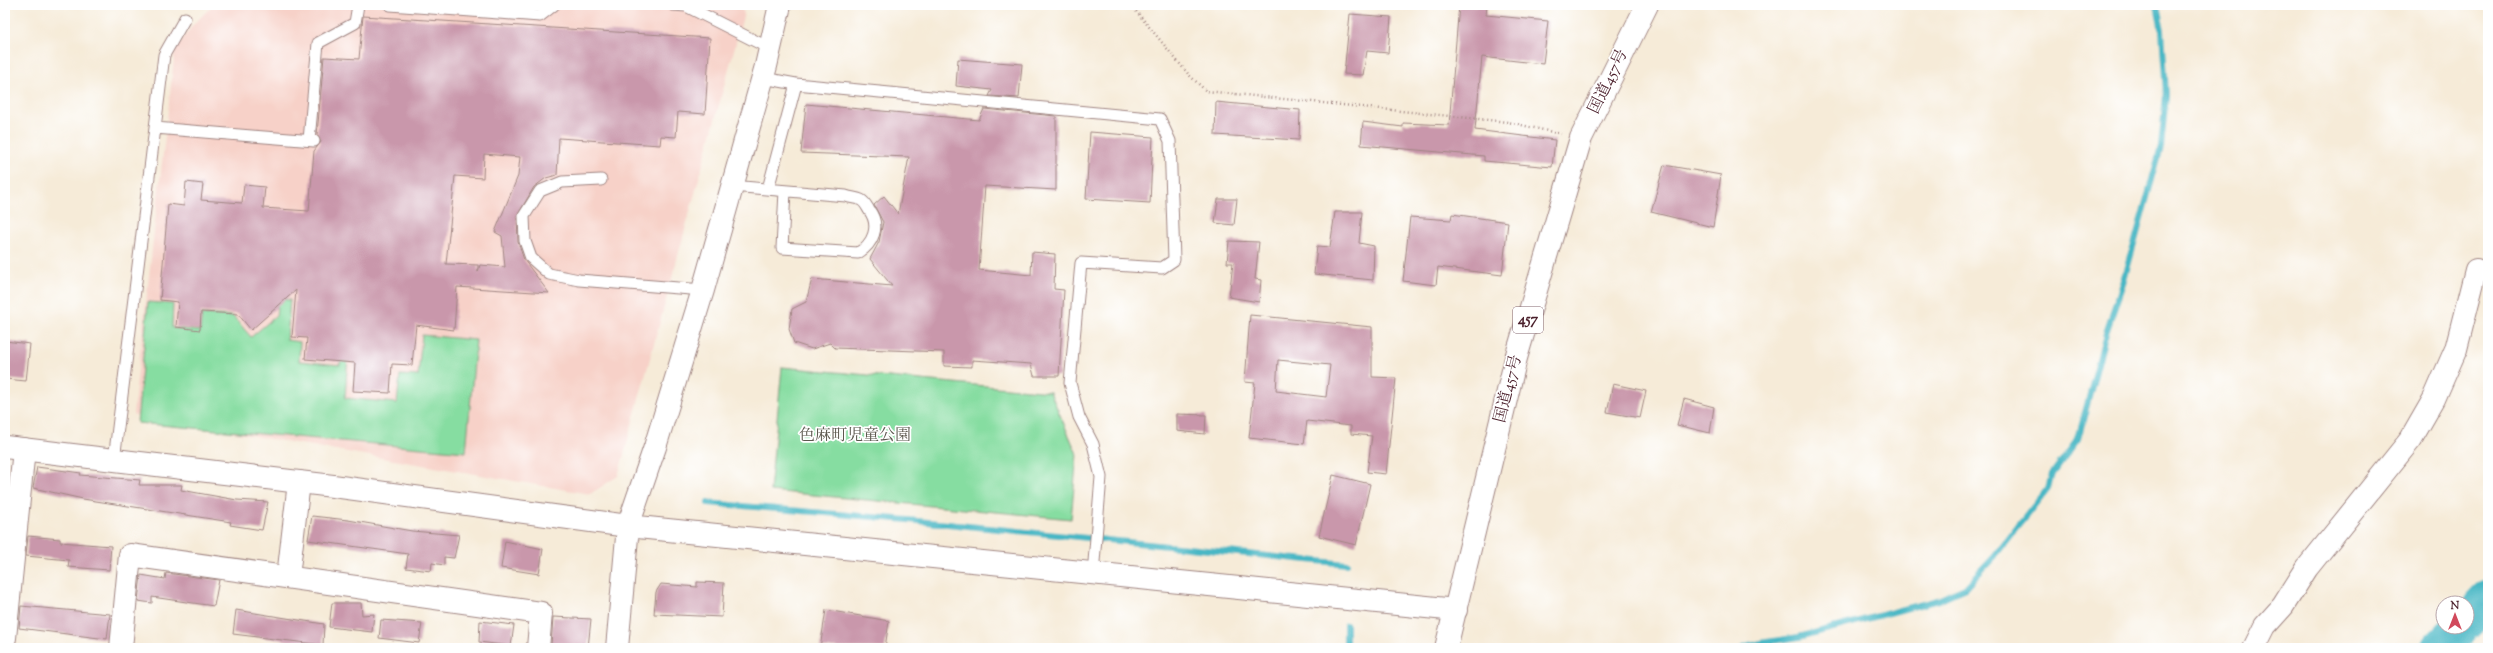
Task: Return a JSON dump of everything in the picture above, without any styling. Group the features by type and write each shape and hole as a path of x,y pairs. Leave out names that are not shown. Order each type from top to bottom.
{"main road":[{"path":"617,648 628,526 655,447 703,290 763,78 780,5"},
{"name":"国道457号","path":"1446,648 1516,358 1581,138 1647,5"},
{"path":"2254,648 2265,626 2283,606 2307,568 2411,439 2434,399 2456,349 2476,270"},
{"path":"5,638 14,448 299,482 628,526 1456,610"},
{"path":"288,578 299,482"},
{"path":"121,648 130,555 541,613 538,648"}],"lane":[{"path":"155,128 312,140 318,44 355,23 358,5"},
{"path":"390,5 540,16 554,5"},
{"path":"673,5 686,6 770,49"},
{"path":"114,460 164,55 185,18"},
{"path":"763,78 796,84 1160,119 1170,141 1174,260 1162,268 1081,263 1070,383 1079,418 1093,444 1101,476 1093,574"},
{"path":"768,189 796,84"},
{"path":"601,180 562,182 540,191 524,216 525,241 531,258 549,274 579,280 703,290"},
{"path":"732,186 846,196 862,201 871,213 875,226 873,238 868,247 858,253 782,248 785,191"}],"path":[{"path":"1131,5 1189,75 1206,90 1508,122 1581,138"}],"shaded area":[{"path":"738,5 744,13 618,476 590,494 133,415 175,50 192,26 212,6"}],"green space":[{"path":"278,299 290,300 287,340 300,342 299,361 340,365 341,354 348,355 345,398 397,403 400,375 418,376 422,335 476,340 466,452 137,423 148,302 173,304 172,328 200,331 202,314 233,316 251,337 276,316"},
{"name":"色麻町児童公園","path":"782,367 1050,392 1077,454 1071,519 770,491"}],"building":[{"path":"1459,5 1487,6 1486,15 1548,21 1543,64 1482,57 1475,130 1555,140 1552,167 1484,161 1484,156 1361,145 1363,122 1403,127 1403,123 1449,125"},
{"path":"1350,14 1391,17 1388,53 1367,51 1363,75 1344,74"},
{"path":"363,16 710,38 705,114 678,112 676,137 661,136 660,145 559,138 557,175 546,178 534,187 517,216 518,242 524,260 549,293 457,287 454,330 416,325 412,365 392,364 390,393 353,391 355,363 305,359 307,338 292,337 296,290 251,330 238,314 201,312 200,330 176,327 178,302 160,300 168,204 184,206 186,182 203,184 201,200 242,203 244,185 265,187 263,208 309,211 314,151 321,142 317,135 324,57 359,59","holes":["484,154 520,157 518,176 495,232 502,236 505,267 480,265 478,272 478,265 446,264 455,176 483,178"]},
{"path":"958,59 1022,64 1019,98 989,96 992,90 956,86"},
{"path":"1216,102 1300,110 1299,140 1215,135"},
{"path":"806,104 979,120 984,109 1056,116 1056,190 985,186 979,270 1031,275 1032,252 1055,254 1054,289 1064,290 1059,376 1034,376 1031,364 972,360 972,367 944,366 944,352 835,348 830,343 812,349 794,343 789,329 792,309 806,302 812,279 892,286 870,259 879,242 883,222 874,205 884,196 898,214 909,157 801,153"},
{"path":"1090,132 1153,137 1150,203 1086,199"},
{"path":"1664,165 1721,175 1713,227 1651,212"},
{"path":"1218,199 1237,199 1234,225 1215,223"},
{"path":"1335,212 1362,212 1359,243 1374,246 1373,280 1314,274 1317,246 1330,247"},
{"path":"1452,214 1508,222 1502,275 1438,267 1436,285 1403,281 1410,217 1451,220"},
{"path":"1229,241 1259,242 1255,279 1261,280 1259,302 1229,297 1233,263 1227,263"},
{"path":"1250,315 1372,327 1372,377 1396,378 1386,474 1367,472 1372,436 1351,434 1351,426 1307,421 1304,444 1249,438 1255,383 1245,382","holes":["1278,360 1330,365 1326,397 1276,391"]},
{"path":"5,341 30,344 26,381 5,379"},
{"path":"1613,384 1646,391 1640,418 1607,412"},
{"path":"1684,399 1714,407 1710,433 1677,425"},
{"path":"1177,414 1206,415 1205,434 1177,431"},
{"path":"37,467 81,473 80,475 140,480 139,485 182,485 181,490 237,500 268,502 262,530 230,525 231,522 83,499 33,488"},
{"path":"1333,475 1370,484 1356,545 1319,536"},
{"path":"312,516 348,520 412,531 459,535 454,558 444,557 444,565 432,563 431,571 406,568 408,554 308,540"},
{"path":"28,536 60,539 60,542 111,546 109,570 68,567 69,560 26,556"},
{"path":"505,541 543,549 539,574 501,568"},
{"path":"166,573 219,580 214,606 152,597 152,603 138,601 141,575 165,579"},
{"path":"697,582 724,583 722,617 654,614 656,592 661,584 697,587"},
{"path":"332,603 361,603 362,615 374,614 372,632 329,627"},
{"path":"21,606 110,614 107,639 19,628"},
{"path":"236,610 324,624 323,645 233,634"},
{"path":"826,610 889,621 885,648 820,648"},
{"path":"553,617 591,619 588,648 551,645"},
{"path":"381,620 422,623 419,643 379,638"},
{"path":"480,621 514,625 511,646 479,642"}],"waterway":[{"path":"1743,648 1760,643 1799,637 1938,600 1965,588 1994,557 2048,488 2052,474 2078,439 2106,333 2125,277 2161,147 2166,95 2162,30 2157,5"},
{"path":"708,503 908,520 1347,564"},
{"path":"2475,613 2488,599"},
{"path":"1346,625 1346,648"},
{"path":"2440,648 2453,635"}]}
